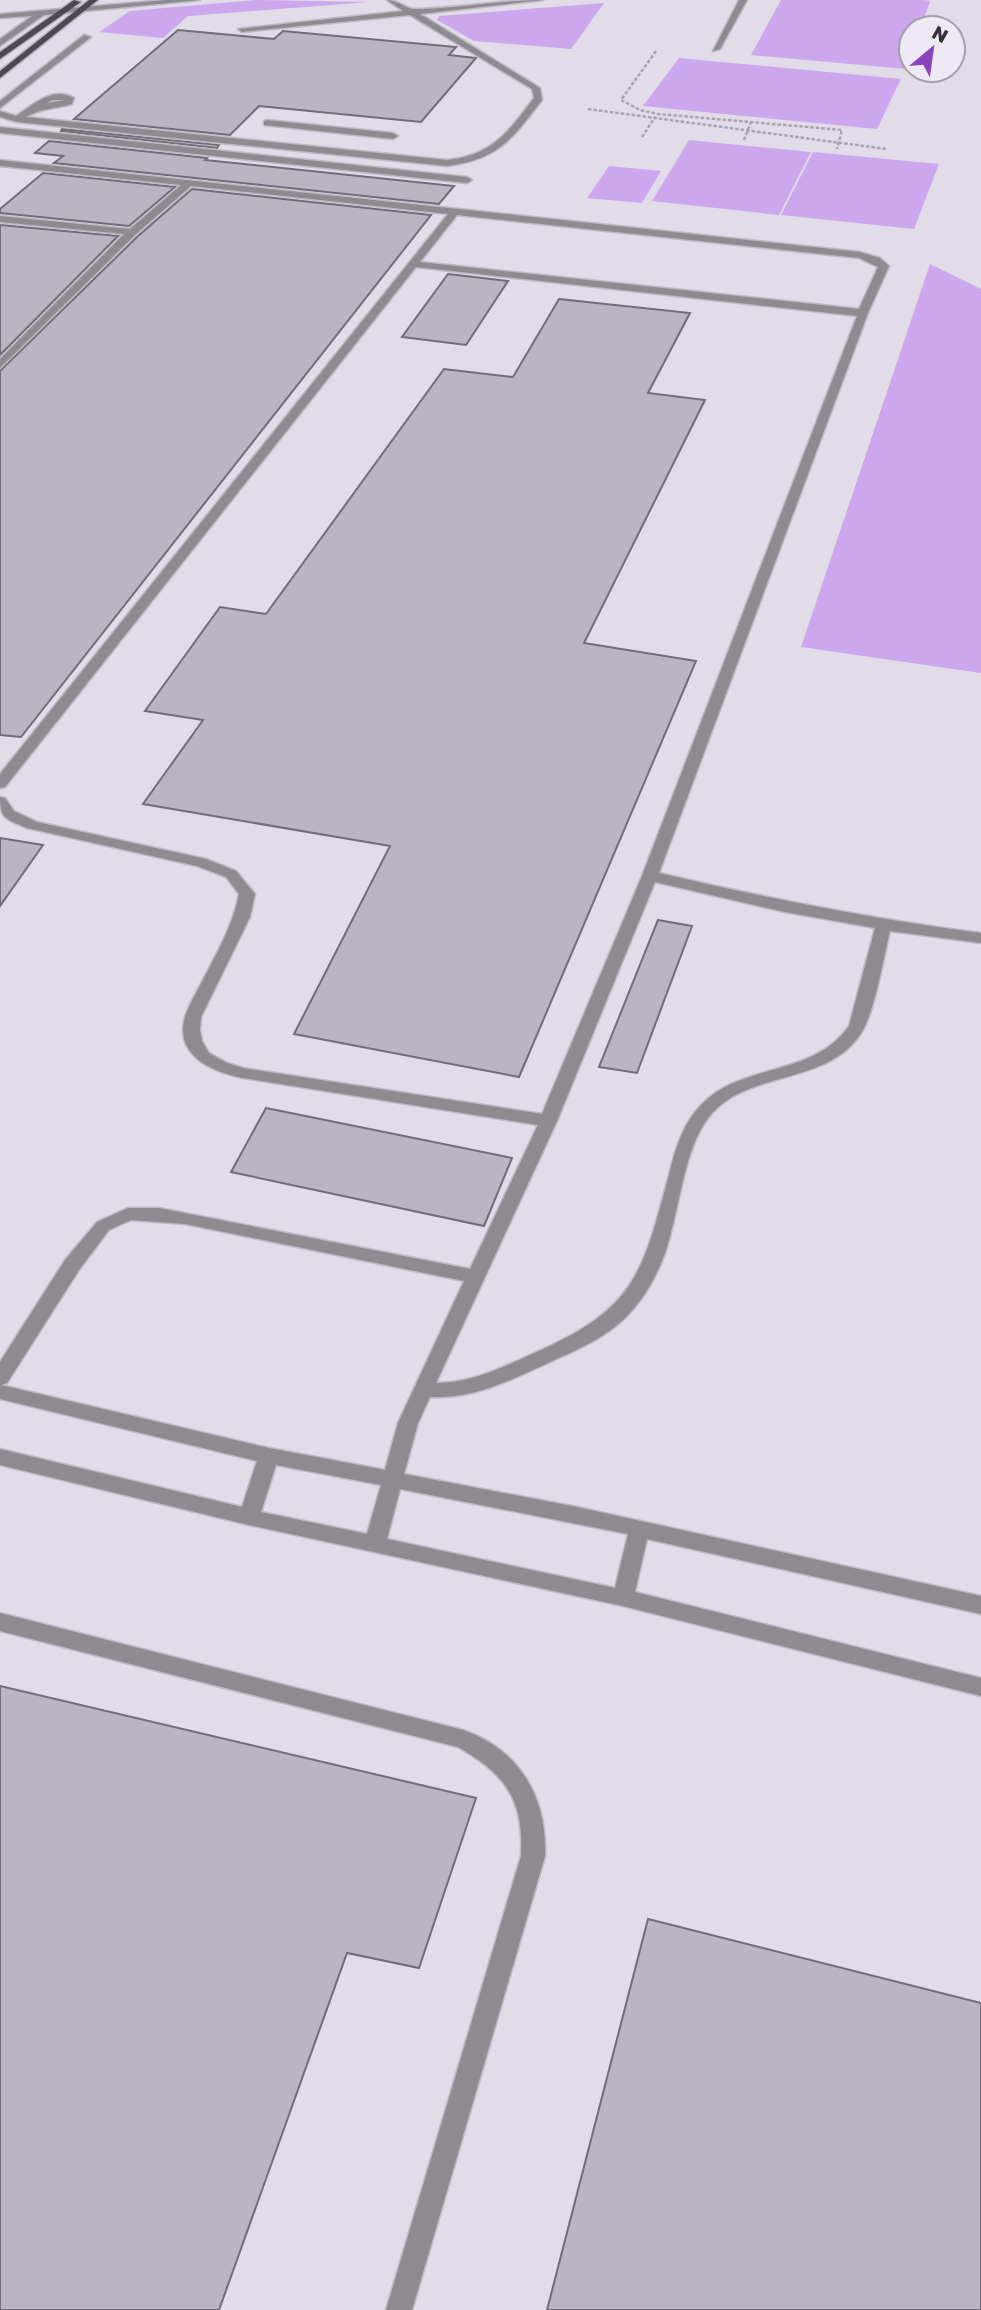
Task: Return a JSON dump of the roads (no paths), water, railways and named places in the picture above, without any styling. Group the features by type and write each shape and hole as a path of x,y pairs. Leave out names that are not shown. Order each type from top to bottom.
{"main road":[{"path":"0,75 89,3"},
{"path":"0,56 67,8"}],"street":[{"path":"0,16 43,12 89,3 132,0"},
{"path":"89,3 196,0"},
{"path":"0,114 17,119 447,163 489,155 500,147 539,98 534,86 391,0"},
{"path":"242,29 539,0"},
{"path":"716,48 743,0"},
{"path":"0,10 67,8"},
{"path":"0,43 43,12"},
{"path":"0,28 41,25"},
{"path":"0,104 87,37"},
{"path":"17,119 38,106"},
{"path":"267,123 393,136"},
{"path":"0,130 467,180"},
{"path":"318,149 335,130"},
{"path":"0,163 869,257 884,266 863,313 650,876 548,1121 408,1423 375,1543"},
{"path":"0,365 132,232 189,183"},
{"path":"0,784 455,211"},
{"path":"0,219 132,232"},
{"path":"414,264 863,313"},
{"path":"0,801 9,814 32,825 201,862 231,874 242,886 247,894 242,917 193,1017 191,1027 196,1046 210,1062 243,1073 548,1121"},
{"path":"650,876 785,907 884,925 981,937"},
{"path":"423,1390 465,1390 506,1376 594,1333 616,1316 647,1278 656,1255 689,1135 700,1117 715,1101 737,1089 827,1057 851,1039 858,1026 884,925"},
{"path":"0,1378 72,1265 103,1226 128,1214 159,1214 185,1218 475,1277"},
{"path":"0,1392 269,1456 577,1515 981,1605"},
{"path":"249,1517 269,1456"},
{"path":"0,1457 249,1517 623,1598 981,1687"},
{"path":"623,1598 639,1530"},
{"path":"0,1622 463,1739 487,1751 511,1772 528,1801 536,1832 534,1856 398,2310"}]}
